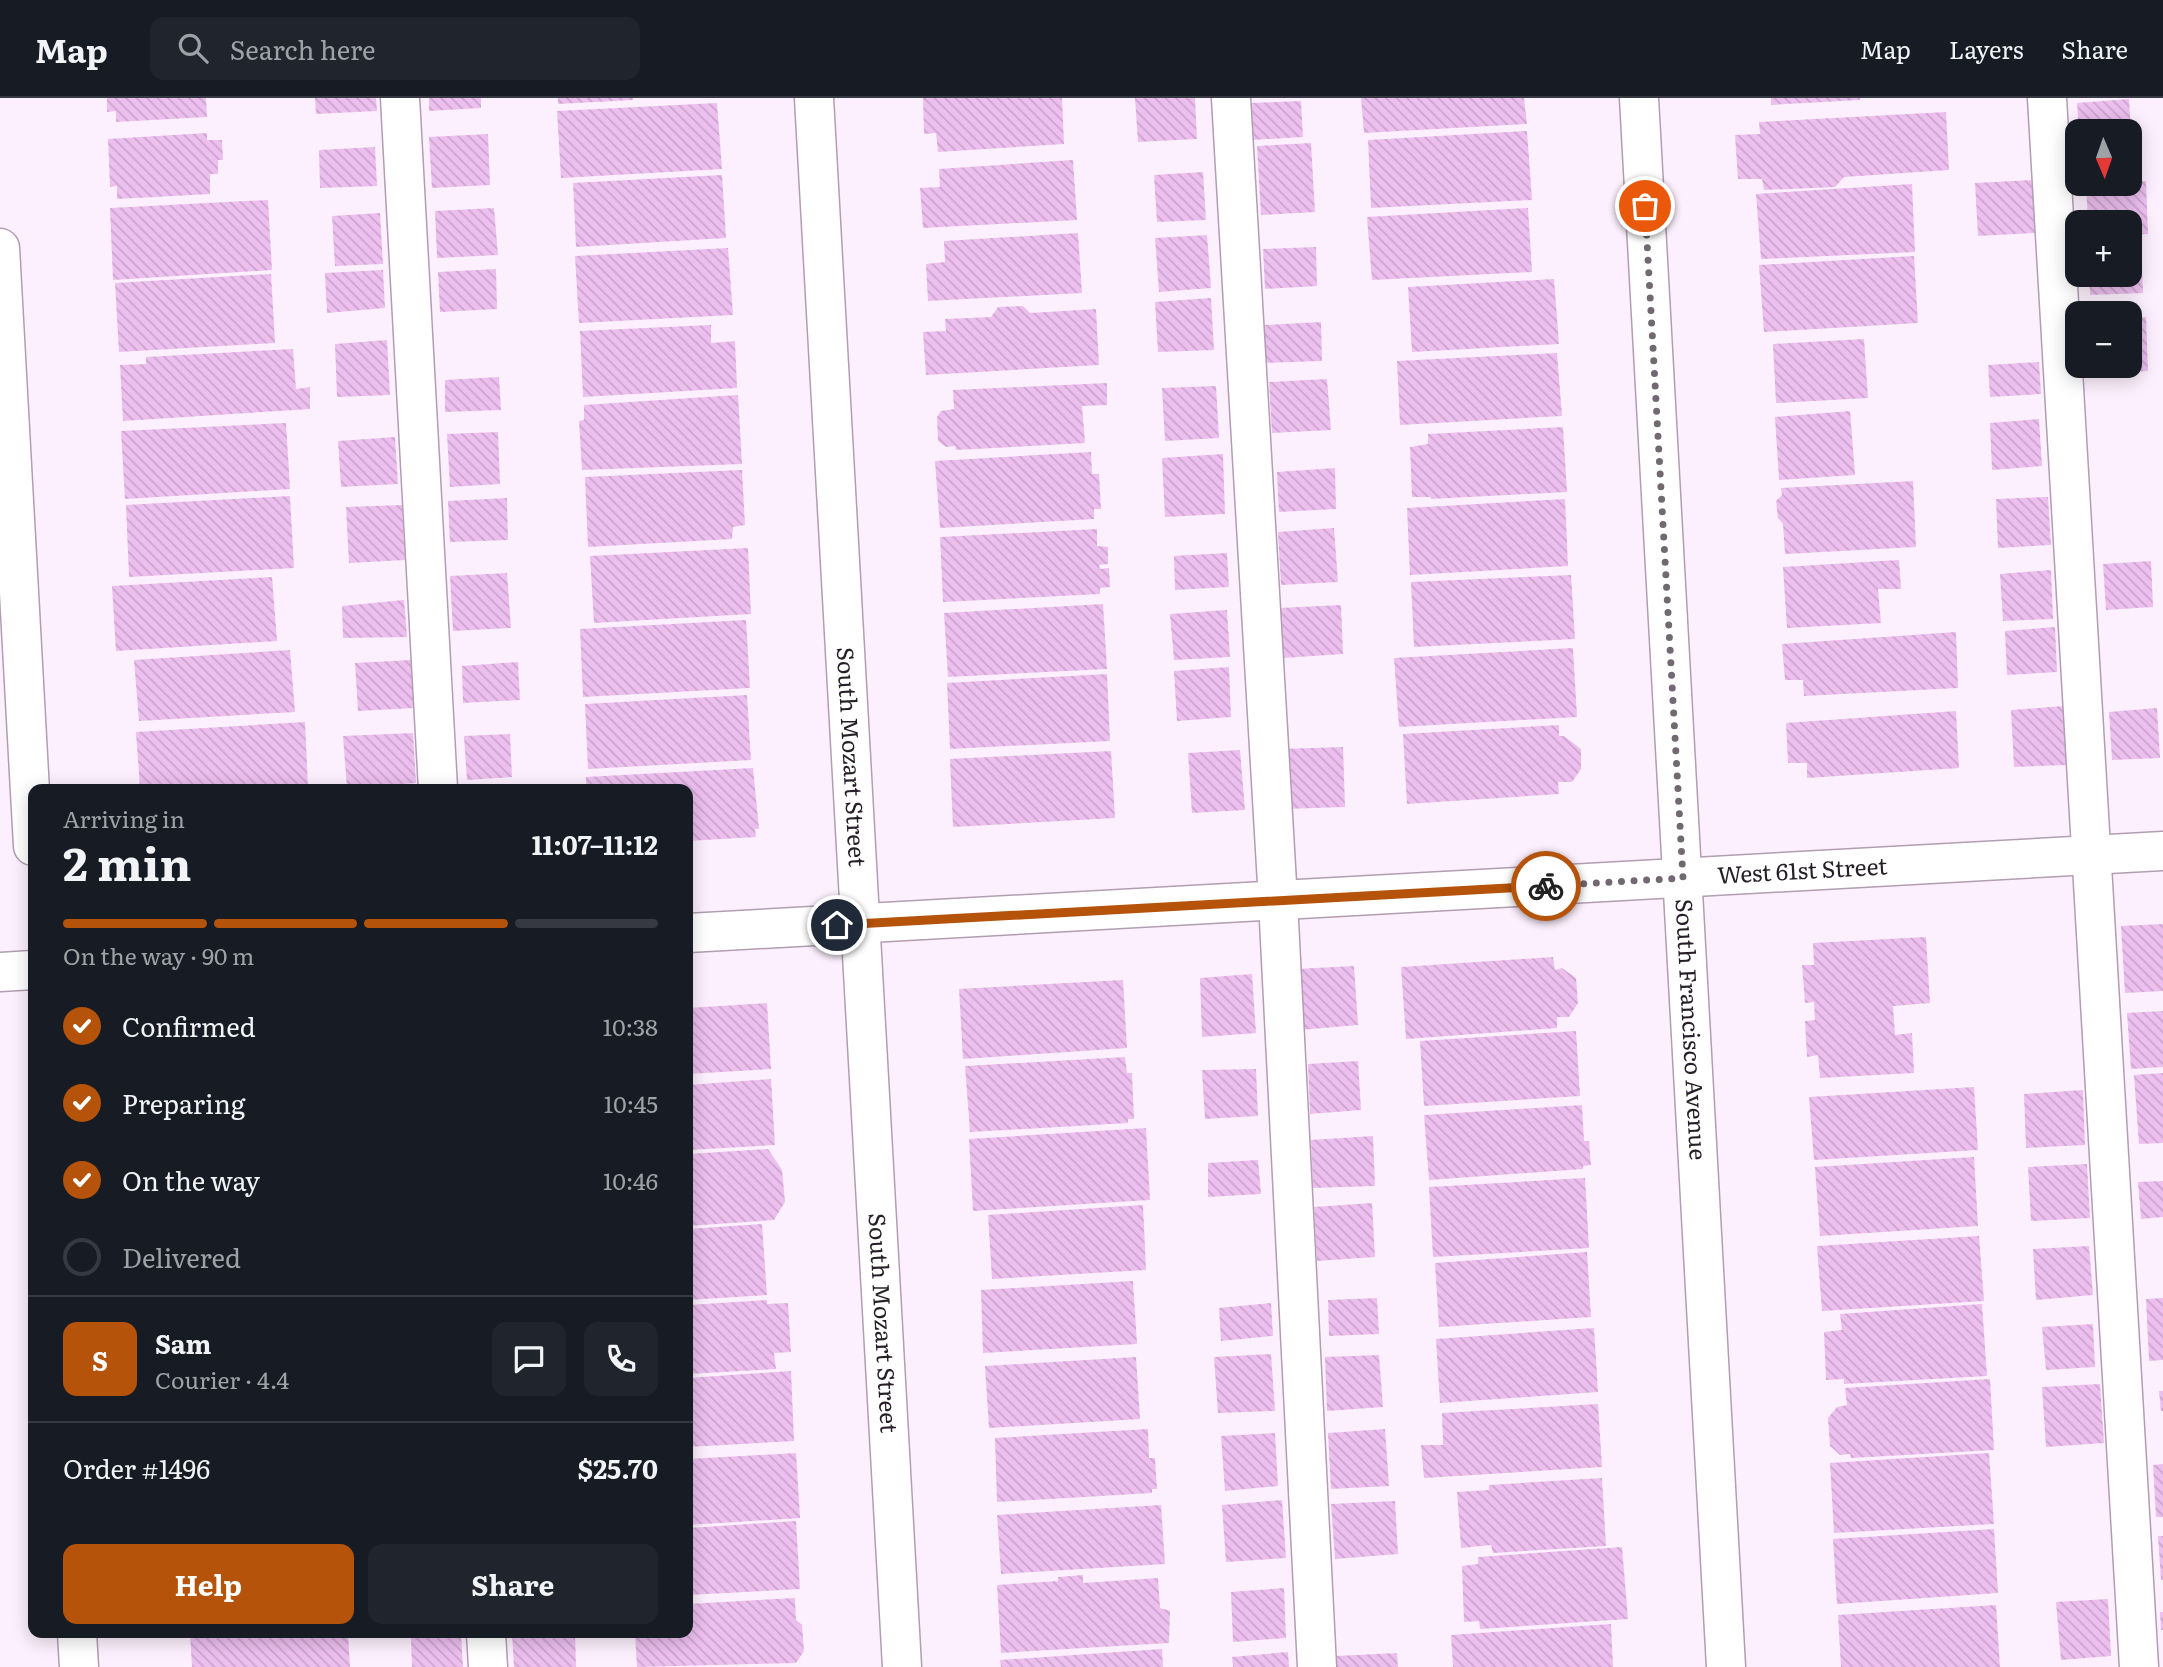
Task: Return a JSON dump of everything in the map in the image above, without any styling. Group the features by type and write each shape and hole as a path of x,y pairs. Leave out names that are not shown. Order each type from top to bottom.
{"street":[{"path":"400,98 438,784"},
{"name":"South Mozart Street","path":"814,98 902,1667"},
{"path":"1231,98 1278,901 1317,1667"},
{"name":"South Francisco Avenue","path":"1639,98 1726,1667"},
{"path":"2047,98 2139,1667"},
{"path":"0,248 30,784"},
{"name":"West 61st Street","path":"693,933 2163,851"},
{"path":"0,972 28,971"},
{"path":"77,1638 79,1667"},
{"path":"486,1638 488,1667"}],"building":[{"path":"107,98 206,98 207,117 116,122 116,111 107,112"},
{"path":"315,98 376,98 377,111 316,114"},
{"path":"429,98 481,98 481,108 429,111"},
{"path":"558,98 633,98 633,100 558,104"},
{"path":"923,98 1062,98 1064,144 938,152 936,133 924,134"},
{"path":"1135,98 1195,98 1197,139 1138,142"},
{"path":"1361,98 1524,98 1527,124 1364,133"},
{"path":"1771,98 1860,98 1860,100 1771,105"},
{"path":"2129,99 2130,119 2078,119 2077,103"},
{"path":"1301,101 1303,137 1252,140 1250,103"},
{"path":"717,103 722,169 561,178 557,111"},
{"path":"1946,112 1949,170 1844,177 1835,187 1764,190 1762,179 1738,179 1735,135 1760,134 1759,122"},
{"path":"1527,131 1532,200 1371,208 1368,140"},
{"path":"207,133 207,140 222,140 223,160 218,160 218,174 210,174 210,194 117,199 117,186 110,187 108,139"},
{"path":"488,134 490,185 432,188 429,137"},
{"path":"1311,143 1315,212 1261,215 1257,146"},
{"path":"375,147 377,186 320,188 319,150"},
{"path":"1073,160 1077,220 923,228 920,188 940,187 939,169"},
{"path":"1203,172 1206,220 1157,222 1154,175"},
{"path":"722,175 726,238 576,247 573,183"},
{"path":"2033,180 2035,233 1978,236 1975,183"},
{"path":"2142,181 2146,181 2148,234 2142,234 2142,210 2087,210 2087,196 2142,196"},
{"path":"1912,184 1915,252 1761,259 1756,194"},
{"path":"268,200 272,270 113,280 110,208"},
{"path":"494,208 498,255 437,258 435,211"},
{"path":"1528,208 1532,272 1372,280 1367,217"},
{"path":"380,213 383,264 335,266 332,216"},
{"path":"1078,233 1082,293 928,301 926,264 945,262 944,241"},
{"path":"1207,235 1211,288 1159,292 1155,238"},
{"path":"1316,247 1317,286 1265,289 1263,249"},
{"path":"728,248 733,315 579,323 575,256"},
{"path":"1914,256 1918,323 1764,332 1759,265"},
{"path":"2142,267 2143,293 2090,295 2090,287 2142,287"},
{"path":"496,269 497,309 440,312 438,272"},
{"path":"383,270 385,308 327,313 325,273"},
{"path":"271,274 275,343 119,352 115,283"},
{"path":"1554,279 1559,344 1412,352 1408,287"},
{"path":"1211,298 1214,350 1158,352 1155,302"},
{"path":"1023,306 1030,313 1096,309 1099,365 926,375 923,332 946,331 945,319 991,317 998,307"},
{"path":"2142,317 2146,317 2148,371 2142,371"},
{"path":"1321,322 1322,361 1266,363 1264,325"},
{"path":"711,325 711,343 735,341 737,388 583,397 580,331"},
{"path":"1864,339 1868,398 1776,403 1773,344"},
{"path":"387,340 390,395 337,397 335,344"},
{"path":"293,349 296,389 310,387 310,409 123,421 120,365 146,364 146,357"},
{"path":"1557,353 1562,416 1400,425 1397,361"},
{"path":"2039,362 2041,394 1990,397 1988,365"},
{"path":"499,377 501,410 445,412 445,380"},
{"path":"1327,379 1331,430 1272,433 1269,382"},
{"path":"1107,383 1107,405 1082,406 1085,443 956,450 955,446 946,447 938,441 937,417 941,411 954,409 953,390"},
{"path":"1216,386 1219,438 1165,441 1162,388"},
{"path":"738,395 742,464 582,470 579,421 584,420 584,405"},
{"path":"1850,411 1855,475 1779,480 1775,417"},
{"path":"2039,419 2042,466 1992,470 1990,423"},
{"path":"286,423 290,489 125,499 121,431"},
{"path":"1563,427 1567,492 1431,499 1412,497 1410,447 1428,444 1428,434"},
{"path":"498,432 500,484 450,487 447,434"},
{"path":"395,437 398,484 341,487 338,441"},
{"path":"1091,452 1092,474 1099,474 1101,509 1094,509 1094,519 940,528 935,461"},
{"path":"1223,454 1225,514 1165,517 1162,458"},
{"path":"1335,468 1336,509 1279,512 1277,472"},
{"path":"742,470 745,525 733,527 732,539 588,547 585,477"},
{"path":"1913,481 1916,547 1785,554 1783,524 1778,518 1776,501 1782,495 1781,488"},
{"path":"290,496 294,568 129,577 126,505"},
{"path":"2048,497 2051,545 1998,548 1996,499"},
{"path":"507,498 508,540 450,542 448,501"},
{"path":"1565,499 1568,566 1410,575 1407,508"},
{"path":"402,505 405,560 349,563 346,507"},
{"path":"1334,528 1338,582 1281,585 1278,532"},
{"path":"1097,529 1097,546 1108,547 1108,564 1099,565 1100,569 1109,568 1110,587 1100,588 1100,594 943,602 940,537"},
{"path":"748,548 751,614 594,623 590,556"},
{"path":"1227,553 1229,587 1175,590 1174,556"},
{"path":"1899,560 1901,589 1878,589 1881,623 1787,628 1783,567"},
{"path":"2151,561 2153,607 2106,610 2103,564"},
{"path":"2051,570 2053,619 2003,621 2000,574"},
{"path":"507,573 511,628 453,631 450,576"},
{"path":"1571,575 1575,639 1414,647 1411,582"},
{"path":"272,577 277,641 116,651 112,586"},
{"path":"404,600 407,637 343,638 342,606"},
{"path":"1103,604 1107,669 948,677 944,613"},
{"path":"1341,605 1343,654 1283,658 1280,608"},
{"path":"1227,610 1230,657 1174,660 1170,614"},
{"path":"746,620 750,688 583,697 580,629"},
{"path":"2055,627 2057,672 2007,675 2005,631"},
{"path":"1956,632 1958,688 1804,696 1803,680 1785,680 1782,644"},
{"path":"1573,648 1577,717 1399,727 1394,658"},
{"path":"290,650 295,712 139,721 134,660"},
{"path":"411,660 414,708 358,711 355,663"},
{"path":"518,662 520,700 463,703 462,666"},
{"path":"1229,667 1231,717 1177,721 1174,671"},
{"path":"1107,674 1110,741 950,749 947,683"},
{"path":"747,695 751,760 588,769 585,704"},
{"path":"2064,706 2067,765 2014,767 2011,710"},
{"path":"2157,708 2160,758 2112,760 2109,712"},
{"path":"1956,711 1959,768 1807,778 1807,763 1788,763 1786,723"},
{"path":"305,722 308,784 140,784 136,732"},
{"path":"1559,725 1559,736 1564,736 1581,749 1581,769 1572,782 1558,782 1559,794 1407,804 1403,734"},
{"path":"413,733 416,783 347,784 343,736"},
{"path":"510,734 512,777 467,780 464,736"},
{"path":"1343,747 1345,807 1285,809 1282,749"},
{"path":"1240,750 1245,810 1192,813 1188,753"},
{"path":"1111,751 1115,818 953,827 950,759"},
{"path":"753,768 759,829 755,829 756,837 693,841 693,784 586,784 586,777"},
{"path":"2163,924 2163,991 2125,993 2121,926"},
{"path":"1926,937 1930,1003 1893,1006 1895,1035 1912,1033 1914,1073 1820,1078 1818,1055 1807,1057 1805,1021 1815,1020 1814,1002 1805,1003 1802,965 1814,965 1813,943"},
{"path":"1553,957 1555,970 1562,968 1576,978 1578,1003 1569,1017 1557,1017 1557,1028 1406,1039 1401,967"},
{"path":"1354,966 1358,1025 1300,1030 1296,969"},
{"path":"1252,974 1256,1033 1202,1037 1200,978"},
{"path":"1123,980 1127,1048 963,1059 959,989"},
{"path":"767,1003 771,1069 693,1074 693,1008"},
{"path":"2163,1011 2163,1067 2131,1069 2127,1013"},
{"path":"1576,1031 1580,1096 1424,1106 1420,1041"},
{"path":"1125,1057 1127,1073 1132,1073 1134,1119 1128,1119 1128,1123 970,1132 965,1066"},
{"path":"1358,1061 1361,1110 1310,1114 1308,1064"},
{"path":"1256,1069 1258,1116 1205,1119 1202,1070"},
{"path":"2163,1073 2163,1143 2139,1144 2134,1075"},
{"path":"771,1079 775,1145 693,1150 693,1085"},
{"path":"1974,1087 1978,1150 1814,1160 1809,1097"},
{"path":"2083,1090 2085,1145 2026,1148 2024,1094"},
{"path":"1582,1105 1584,1141 1589,1141 1591,1165 1583,1166 1583,1169 1429,1180 1424,1115"},
{"path":"1146,1128 1150,1200 973,1211 969,1139"},
{"path":"1373,1136 1375,1186 1313,1188 1311,1140"},
{"path":"768,1149 782,1170 785,1202 774,1220 693,1226 693,1154"},
{"path":"1974,1157 1978,1226 1820,1236 1815,1167"},
{"path":"1258,1160 1261,1194 1208,1197 1208,1163"},
{"path":"2087,1164 2090,1218 2031,1221 2028,1167"},
{"path":"1585,1178 1589,1248 1433,1257 1429,1187"},
{"path":"2163,1181 2163,1217 2141,1219 2138,1182"},
{"path":"1372,1203 1375,1257 1317,1261 1314,1207"},
{"path":"1143,1205 1146,1270 992,1279 988,1215"},
{"path":"762,1224 767,1295 693,1300 693,1229"},
{"path":"1979,1236 1984,1301 1822,1311 1817,1246"},
{"path":"2089,1246 2093,1295 2036,1300 2033,1249"},
{"path":"1587,1252 1591,1317 1439,1327 1435,1263"},
{"path":"1133,1281 1137,1344 983,1353 981,1290"},
{"path":"1377,1298 1379,1334 1329,1336 1328,1300"},
{"path":"2163,1298 2163,1360 2149,1361 2146,1299"},
{"path":"767,1300 767,1304 788,1303 791,1352 774,1353 776,1369 693,1374 693,1305"},
{"path":"1271,1303 1273,1336 1221,1341 1219,1308"},
{"path":"1982,1304 1987,1376 1844,1384 1844,1379 1826,1380 1824,1332 1842,1330 1840,1314"},
{"path":"2093,1324 2095,1367 2046,1370 2042,1327"},
{"path":"1594,1328 1598,1392 1440,1403 1436,1339"},
{"path":"1271,1354 1275,1411 1218,1413 1214,1357"},
{"path":"1379,1355 1383,1407 1327,1411 1325,1357"},
{"path":"1136,1357 1140,1419 989,1428 985,1366"},
{"path":"791,1371 794,1441 693,1447 693,1378"},
{"path":"1990,1379 1994,1450 1851,1458 1850,1454 1840,1455 1830,1446 1828,1418 1837,1407 1847,1405 1845,1388"},
{"path":"2100,1384 2104,1443 2046,1447 2042,1387"},
{"path":"2159,1391 2163,1391 2163,1411 2161,1411"},
{"path":"1598,1404 1602,1467 1424,1478 1421,1445 1443,1445 1442,1413"},
{"path":"1148,1429 1149,1458 1155,1458 1157,1489 1152,1489 1152,1493 997,1502 995,1438"},
{"path":"1385,1429 1389,1486 1331,1489 1328,1433"},
{"path":"1275,1433 1278,1486 1225,1491 1221,1436"},
{"path":"796,1453 800,1518 693,1525 693,1459"},
{"path":"1989,1453 1994,1524 1834,1533 1830,1463"},
{"path":"2163,1464 2163,1517 2156,1517 2153,1465"},
{"path":"1602,1478 1606,1546 1493,1553 1491,1545 1461,1548 1457,1492 1489,1490 1489,1485"},
{"path":"1282,1500 1286,1558 1226,1562 1222,1505"},
{"path":"1395,1501 1398,1554 1335,1559 1331,1504"},
{"path":"1161,1505 1165,1564 1001,1574 997,1515"},
{"path":"796,1521 800,1589 693,1595 693,1528"},
{"path":"1994,1529 1998,1593 1837,1604 1833,1539"},
{"path":"2158,1536 2163,1536 2163,1580 2161,1580"},
{"path":"1622,1547 1628,1619 1480,1629 1479,1621 1464,1622 1462,1566 1478,1564 1478,1557"},
{"path":"1083,1575 1083,1583 1158,1578 1160,1608 1170,1611 1169,1643 1001,1653 997,1585 1058,1581 1058,1577"},
{"path":"1284,1588 1286,1638 1233,1642 1231,1592"},
{"path":"795,1598 796,1620 802,1625 804,1651 796,1663 637,1667 635,1638 693,1638 693,1604"},
{"path":"2108,1599 2111,1656 2061,1660 2056,1602"},
{"path":"1996,1605 2000,1667 1841,1667 1838,1615"},
{"path":"2160,1612 2163,1612 2163,1630 2161,1630"},
{"path":"1611,1624 1613,1667 1453,1667 1451,1635"},
{"path":"190,1638 348,1638 350,1667 192,1667"},
{"path":"411,1638 461,1638 463,1667 412,1667"},
{"path":"512,1638 575,1638 576,1667 514,1667"},
{"path":"1162,1649 1163,1667 1001,1667 1000,1660"},
{"path":"1288,1652 1289,1667 1233,1667 1232,1657"},
{"path":"1397,1653 1398,1667 1337,1667 1336,1656"}],"way so far":[{"path":"1546,886 1683,878 1645,206"}],"route":[{"path":"837,925 1546,886"}]}
